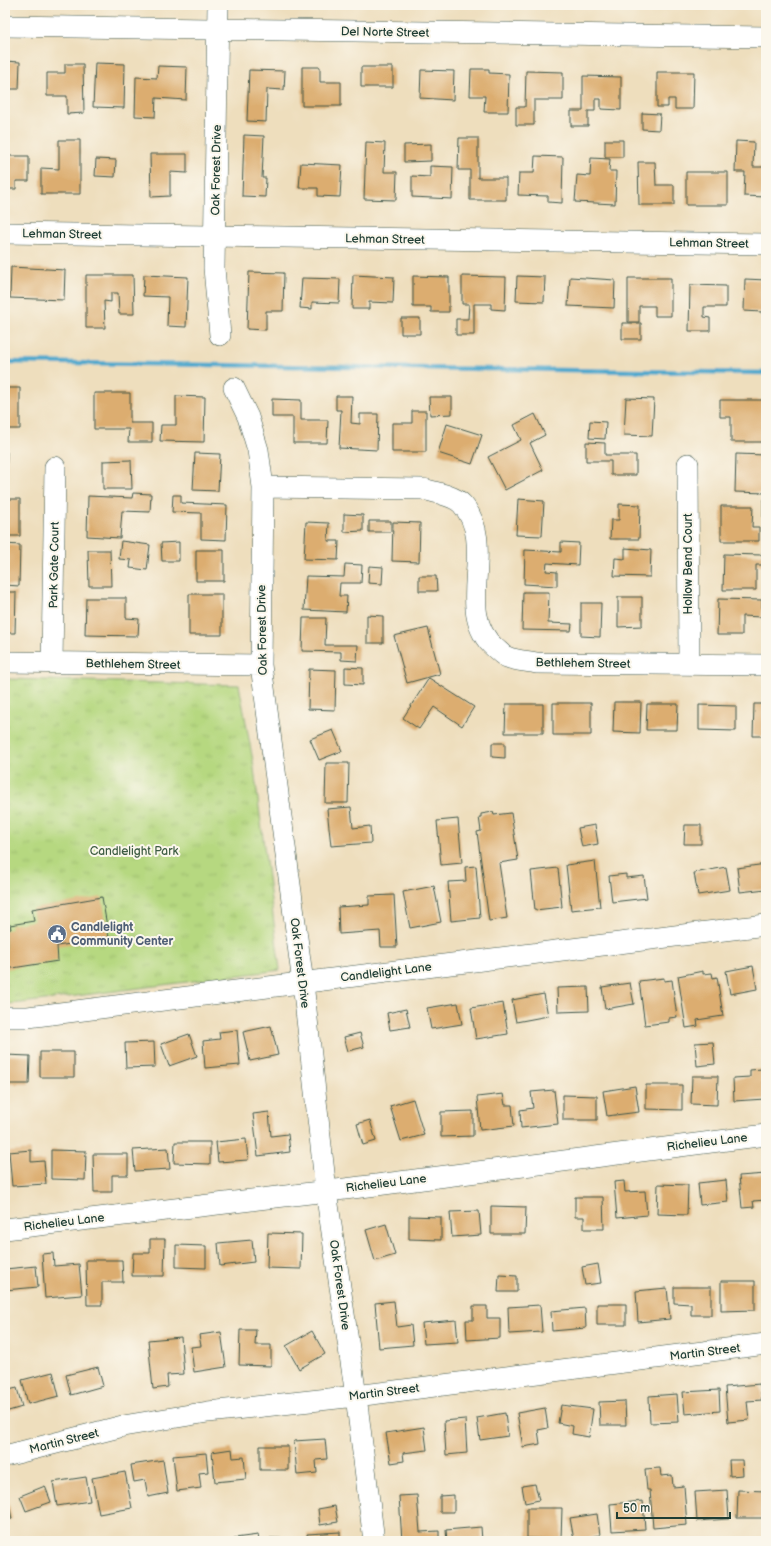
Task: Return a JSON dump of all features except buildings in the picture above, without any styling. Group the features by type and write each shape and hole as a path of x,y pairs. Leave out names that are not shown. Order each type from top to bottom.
{"street":[{"name":"Oak Forest Drive","path":"218,5 214,268 220,335"},
{"name":"Del Norte Street","path":"5,26 766,37"},
{"name":"Lehman Street","path":"5,233 766,244"},
{"name":"Oak Forest Drive","path":"234,388 248,417 258,450 263,487 261,665 303,983 326,1191 356,1396 374,1541"},
{"name":"Hollow Bend Court","path":"688,464 689,664"},
{"name":"Park Gate Court","path":"52,663 56,467"},
{"name":"Bethlehem Street","path":"263,487 423,489 446,495 462,504 473,522 478,537 475,606 479,624 489,642 506,657 537,663 766,665"},
{"name":"Bethlehem Street","path":"5,662 261,665"},
{"name":"Candlelight Lane","path":"5,1017 28,1017 699,932 766,925"},
{"name":"Richelieu Lane","path":"5,1229 326,1191 766,1135"},
{"name":"Martin Street","path":"5,1456 123,1426 208,1412 356,1396 766,1344"}],"green space":[{"name":"Candlelight Park","path":"5,679 239,685 253,761 280,970 5,1004"}],"waterway":[{"path":"5,362 766,373"}],"place":[{"name":"Candlelight Community Center","path":"57,934"}]}
